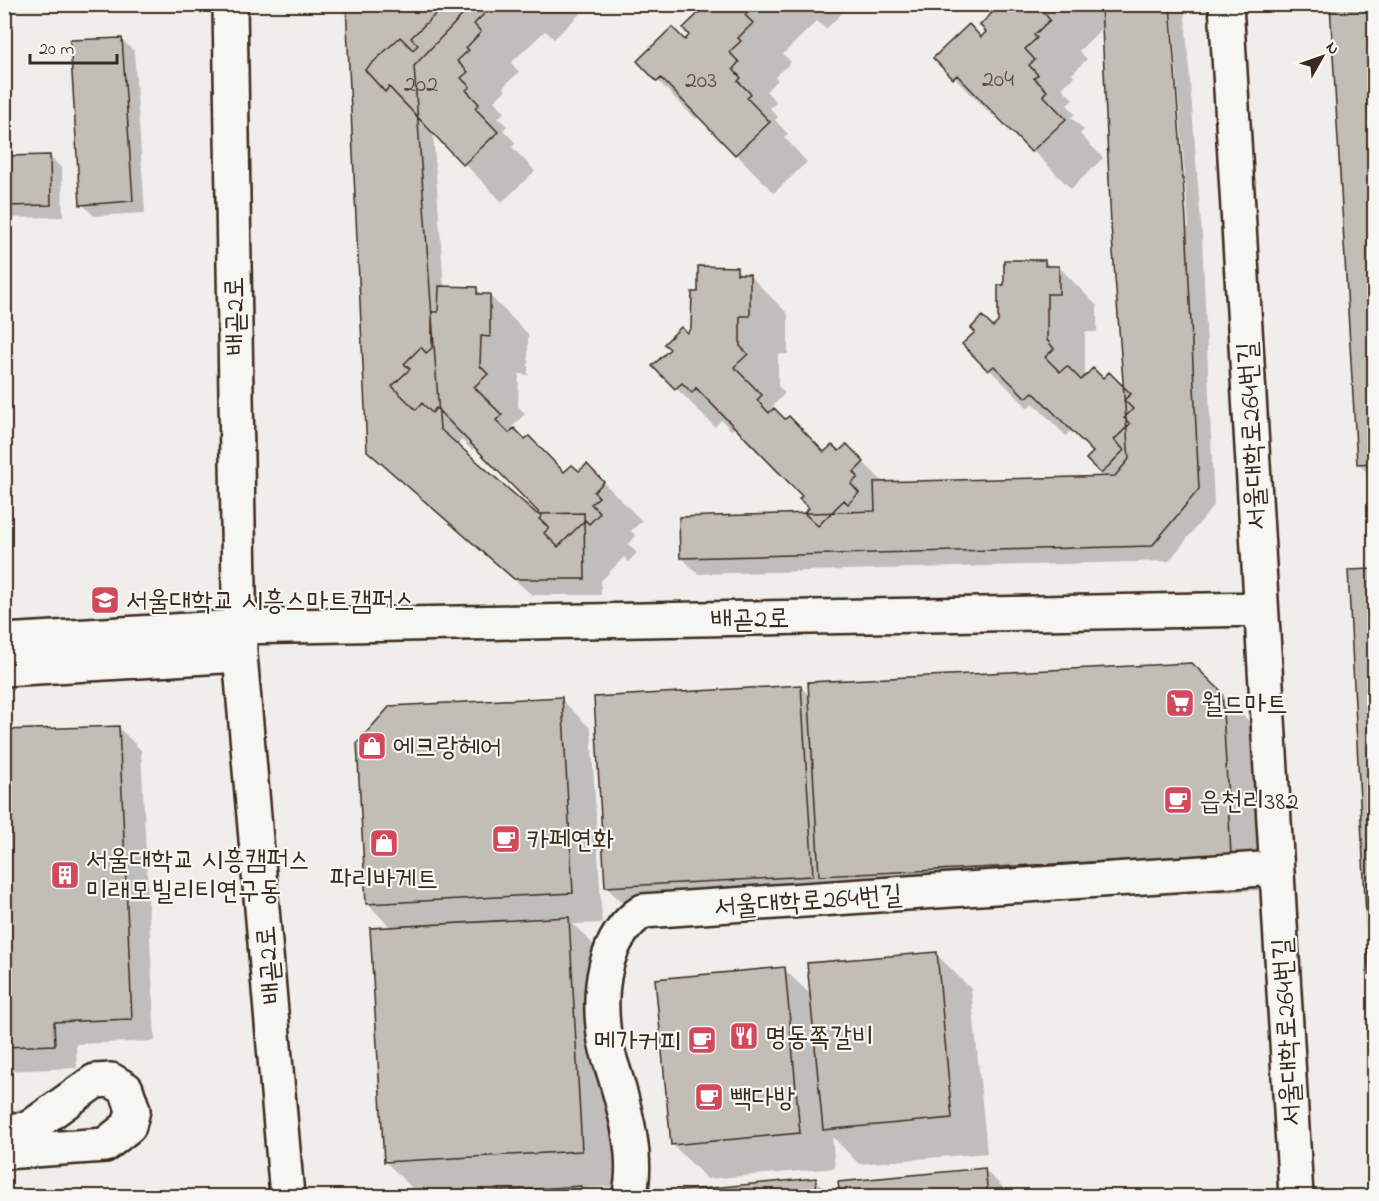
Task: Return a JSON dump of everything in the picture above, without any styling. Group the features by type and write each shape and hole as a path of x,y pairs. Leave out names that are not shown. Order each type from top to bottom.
{"street":[{"name":"배곧2로","path":"230,4 239,641 287,1197"},
{"name":"서울대학로264번길","path":"1226,4 1296,1197"},
{"name":"배곧2로","path":"239,641 1261,609"},
{"path":"4,641 239,641"},
{"path":"4,669 239,641"},
{"name":"서울대학로264번길","path":"630,1197 633,1184 630,1137 604,1036 604,985 607,959 617,936 630,920 643,911 1276,868"},
{"path":"4,1131 28,1129 95,1081 111,1080 126,1089 133,1110 129,1126 105,1145 4,1152"}],"building":[{"path":"346,4 473,4 414,66 440,429 537,514 584,513 585,579 514,579 367,451"},
{"path":"446,4 494,4 474,24 481,32 466,48 469,50 457,61 468,72 461,78 470,87 466,90 479,104 475,108 498,132 463,165 389,87 385,92 365,70 400,37 413,50 418,45 411,38"},
{"path":"708,4 756,4 745,15 753,23 738,38 741,41 729,52 739,62 733,69 741,78 738,81 751,94 747,98 770,122 735,155 661,78 657,82 637,61 672,27 685,40 689,35 683,28"},
{"path":"1001,4 1049,4 1042,11 1050,20 1034,35 1037,38 1025,49 1035,60 1029,65 1038,75 1034,78 1047,91 1043,95 1066,119 1031,152 957,75 953,79 933,58 969,24 981,37 986,32 980,25"},
{"path":"1101,4 1170,4 1186,220 1199,489 1152,546 680,558 679,517 875,511 874,482 1115,476 1129,459 1111,225"},
{"path":"1330,4 1374,4 1374,463 1357,464"},
{"path":"122,38 133,201 80,205 70,40"},
{"path":"50,155 51,205 4,206 4,156"},
{"path":"1004,260 1045,260 1045,266 1059,266 1059,294 1047,294 1047,340 1054,349 1045,357 1060,372 1067,366 1081,380 1093,368 1103,378 1109,372 1131,394 1124,400 1133,409 1124,418 1130,424 1114,440 1124,450 1101,474 1086,459 1093,452 1033,392 1026,398 994,366 988,371 962,344 975,332 971,328 982,316 993,327 998,322 998,285 1004,285"},
{"path":"698,266 737,267 737,274 750,274 750,316 740,316 740,346 748,354 734,367 762,395 757,400 769,413 774,408 785,419 789,416 824,452 832,445 839,451 847,444 864,462 854,472 858,477 851,484 859,493 848,504 844,500 818,526 804,513 809,508 799,499 802,496 696,388 692,393 682,383 675,389 652,366 670,349 664,344 681,327 687,333 691,328 692,292 698,292"},
{"path":"439,286 477,287 477,294 490,294 490,337 481,336 480,366 488,374 474,387 502,415 496,420 509,433 514,428 525,439 529,436 564,472 572,465 579,471 587,464 604,482 594,492 599,497 591,504 600,513 589,524 585,520 558,547 544,533 549,528 539,519 542,516 436,408 432,413 422,403 416,410 392,386 410,369 404,364 421,347 426,353 432,348 432,312 438,312"},
{"path":"1374,569 1374,974 1369,974 1348,570"},
{"path":"1192,663 1222,692 1231,855 819,876 808,682"},
{"path":"801,685 813,876 605,887 594,697"},
{"path":"562,697 573,893 366,904 357,743 390,706"},
{"name":"서울대학교 시흥캠퍼스 미래모빌리티연구동","path":"119,726 132,1019 54,1022 55,1045 4,1047 4,730"},
{"path":"569,917 582,1151 384,1162 370,928"},
{"path":"937,952 952,1118 823,1130 807,963"},
{"path":"785,967 800,1133 671,1145 655,979"},
{"path":"985,1168 988,1196 840,1196 838,1182"},
{"path":"816,1178 817,1196 669,1196 669,1192"},
{"path":"581,1186 582,1196 425,1196"}],"place":[{"name":"서울대학교 시흥스마트캠퍼스","path":"105,600"},
{"name":"월드마트","path":"1180,703"},
{"name":"에크랑헤어","path":"372,746"},
{"name":"읍천리382","path":"1178,800"},
{"name":"카페연화","path":"506,839"},
{"name":"파리바게트","path":"384,843"},
{"name":"서울대학교 시흥캠퍼스 미래모빌리티연구동","path":"65,875"},
{"name":"명동쪽갈비","path":"744,1036"},
{"name":"메가커피","path":"702,1040"},
{"name":"빽다방","path":"709,1097"}]}
